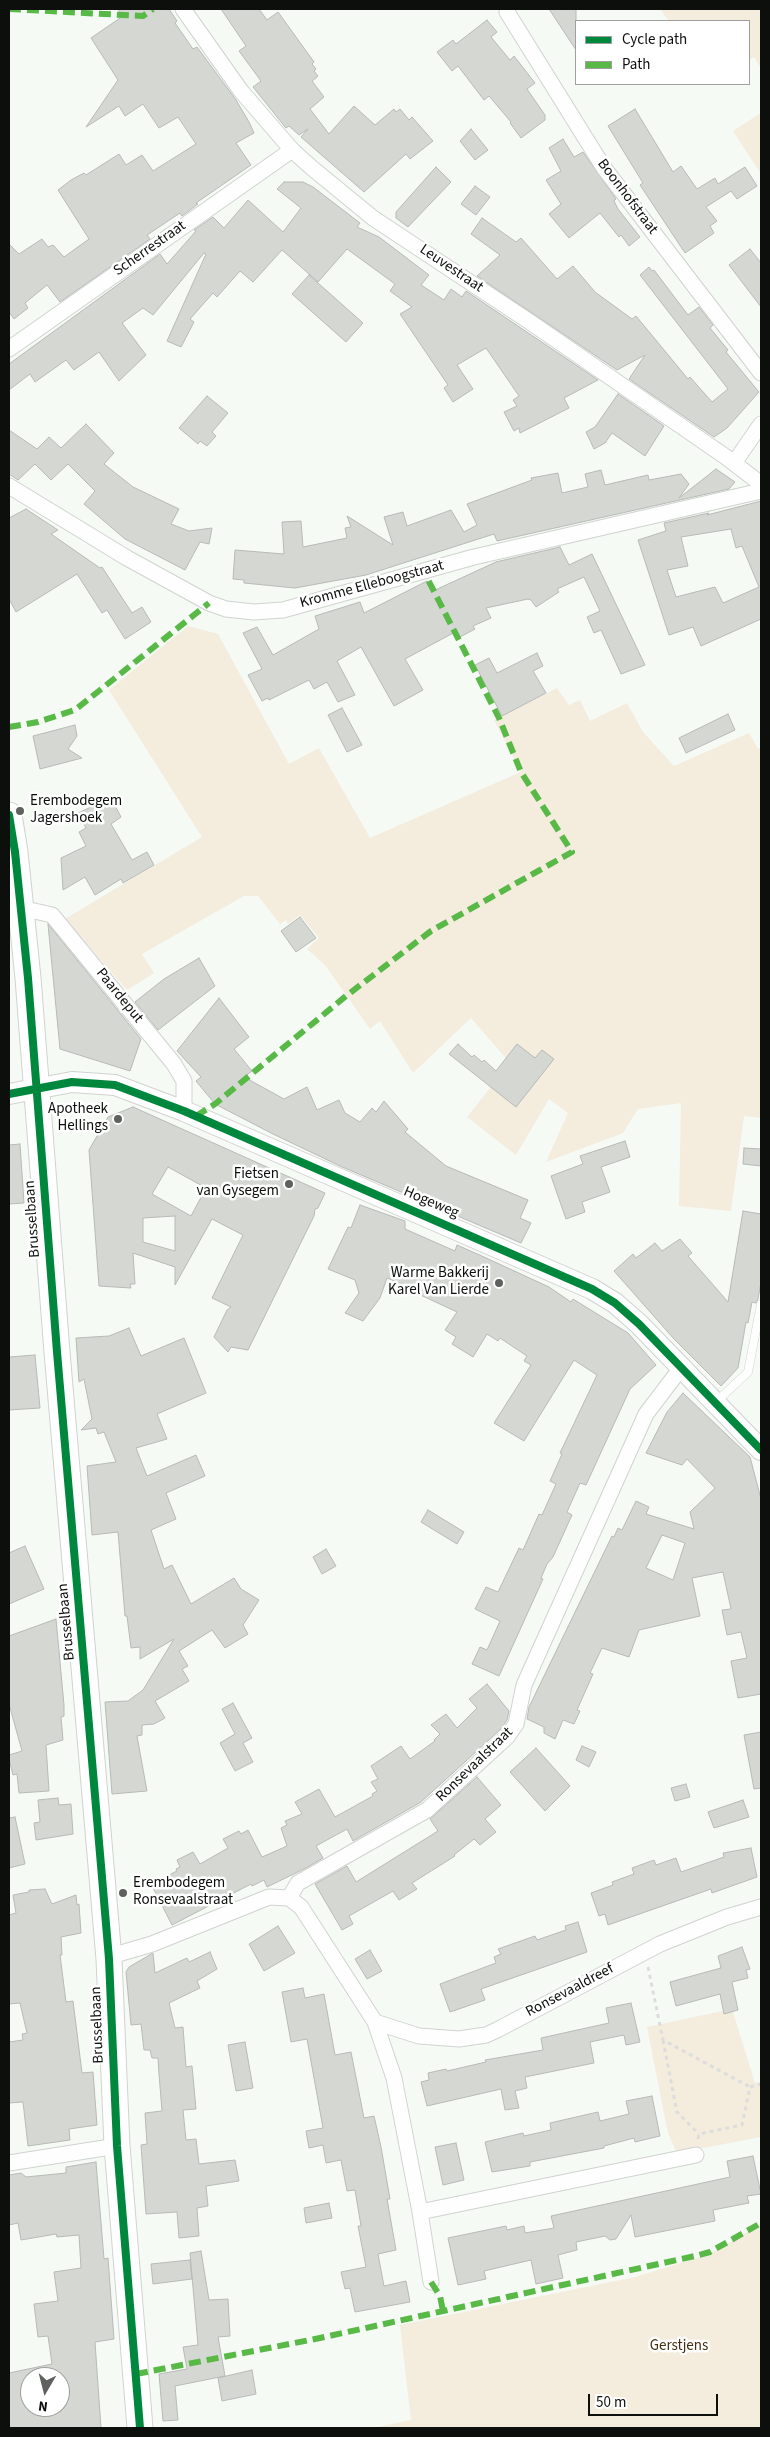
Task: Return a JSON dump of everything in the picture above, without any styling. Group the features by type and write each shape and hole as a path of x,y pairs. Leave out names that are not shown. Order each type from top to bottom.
{"main road":[{"name":"Brusselbaan","path":"9,815 21,908 37,1088 57,1352 109,1959 116,2146 140,2428"}],"street":[{"name":"Leuvestraat","path":"182,9 241,91 292,150 373,218 530,322 734,463 761,484"},
{"name":"Boonhofstraat","path":"507,12 604,168 761,373"},
{"name":"Scherrestraat","path":"9,349 292,150"},
{"path":"734,463 761,424"},
{"name":"Kromme Elleboogstraat","path":"9,486 127,558 209,604 226,609 254,612 283,610 474,557 761,491"},
{"name":"Paardeput","path":"21,908 52,915 174,1064 184,1081 184,1111"},
{"name":"Hogeweg","path":"9,1094 72,1082 115,1085 184,1111 592,1289 615,1303 639,1324 761,1450"},
{"name":"Ronsevaalstraat","path":"289,1898 298,1883 427,1810 507,1737 516,1724 524,1685 646,1414 681,1368"},
{"path":"109,1959 118,1954 152,1944 269,1897 289,1898 302,1907 375,2022 394,2078 420,2212 430,2282"},
{"name":"Ronsevaaldreef","path":"375,2022 419,2036 436,2038 460,2039 486,2035 645,1952 727,1917 761,1908"},
{"path":"9,2163 116,2146"},
{"path":"420,2212 696,2155"}],"lane":[{"path":"716,1402 748,1372 761,1304"}],"path":[{"path":"645,1952 677,2112 699,2134"},
{"path":"662,2040 750,2087 761,2084"},
{"path":"699,2134 742,2125 750,2087"},
{"path":"696,2155 699,2134"}],"green space":[{"path":"660,9 761,9 761,68 754,57 750,59 750,20 668,20"},
{"path":"761,113 761,174 733,131"},
{"path":"188,626 218,634 289,764 319,748 370,838 521,772 494,720 557,688 569,705 580,700 590,721 627,703 643,732 674,766 749,733 758,749 761,747 761,1118 744,1116 731,1211 679,1206 681,1103 638,1109 623,1133 546,1162 568,1113 549,1099 516,1155 467,1117 510,1063 471,1018 413,1073 380,1021 370,1029 325,965 307,949 319,938 300,915 288,924 286,920 280,924 258,896 244,896 142,954 154,973 127,990 65,919 202,837 109,690"},
{"path":"732,2009 755,2083 761,2082 761,2137 677,2153 668,2133 647,2027"},
{"name":"Gerstjens","path":"761,2224 761,2428 373,2428 411,2420 400,2325 635,2277 710,2254"}],"building":[{"path":"118,9 169,9 177,21 175,23 193,49 197,47 236,100 249,122 254,133 236,143 251,165 196,203 198,204 182,216 180,213 147,235 150,239 60,302 47,285 25,303 28,308 14,319 9,312 9,244 19,254 42,239 48,247 53,245 64,257 89,239 58,190 71,180 84,173 86,175 119,154 126,165 142,155 153,171 196,144 178,117 159,128 143,104 125,116 119,106 86,127 118,80 91,38 123,16"},
{"path":"221,9 259,9 267,20 278,12 314,62 312,64 316,69 314,71 318,76 312,81 324,97 310,109 329,134 354,106 375,125 394,109 396,112 400,109 409,120 412,117 433,141 410,159 406,154 364,192 301,137 308,129 299,135 289,126 286,128 253,87 261,81 239,51 246,46"},
{"path":"549,9 576,9 575,48"},
{"path":"487,20 497,32 491,37 510,60 514,56 535,83 527,89 545,115 545,120 521,138 511,122 489,96 484,100 458,66 452,71 437,52 453,40 456,44"},
{"path":"635,109 673,172 681,166 697,189 715,178 718,184 745,167 757,186 737,199 731,191 706,207 717,221 710,226 714,233 685,253 640,185 643,183 608,126"},
{"path":"471,129 488,150 475,160 460,141"},
{"path":"563,139 574,157 583,152 616,199 614,201 618,209 640,237 629,246 621,235 619,237 600,213 569,238 549,214 561,204 546,180 561,171 549,148"},
{"path":"436,167 451,182 408,227 396,218 396,212"},
{"path":"284,182 303,182 313,187 360,223 357,227 379,237 429,275 421,285 444,300 451,289 462,297 466,291 598,380 564,398 569,408 520,433 519,428 514,431 504,412 517,406 513,400 519,396 486,348 457,365 473,389 453,402 444,388 448,385 400,314 412,307 390,291 395,284 347,249 318,282 282,250 253,282 240,271 217,297 213,293 190,319 194,322 181,347 167,341 206,254 204,253 153,315 143,308 122,323 146,355 119,381 99,352 74,370 66,360 35,382 30,374 9,390 9,364 160,254 167,264 196,231 194,230 213,217 224,228 248,200 283,232 301,208 277,189"},
{"path":"475,186 490,197 476,215 461,204"},
{"path":"482,218 516,242 521,238 557,279 573,266 595,292 632,319 636,316 688,379 690,377 712,402 728,389 640,275 649,267 652,271 654,270 688,315 699,307 713,325 710,328 728,350 726,352 759,392 727,428 714,437 629,379 645,355 617,370 477,276 500,255 471,234"},
{"path":"750,249 761,263 761,307 729,265"},
{"path":"309,275 363,323 346,342 292,294"},
{"path":"618,394 664,426 645,456 612,433 605,443 594,449 586,432 595,427"},
{"path":"207,396 228,413 212,432 216,436 207,446 200,441 198,444 179,428"},
{"path":"86,424 114,453 104,464 133,487 179,509 171,524 189,531 212,528 209,544 200,542 185,570 125,539 84,504 95,491 68,464 51,480 35,464 18,480 9,474 9,430 37,449 49,437 61,448"},
{"path":"716,469 735,482 729,489 497,541 494,534 366,575 295,588 244,583 244,580 233,579 235,550 284,554 282,522 301,521 303,547 347,538 345,528 351,527 347,516 393,545 384,517 403,512 407,526 451,510 464,532 477,525 467,504 532,480 531,478 558,473 562,493 588,487 585,474 601,470 605,485 648,475 649,480 681,474 689,484 679,498"},
{"path":"761,501 761,619 701,646 693,627 669,635 638,540 666,531 664,523 709,513 707,515","holes":["731,529 736,548 742,546 759,587 723,603 715,587 676,597 667,570 688,566 681,537"]},
{"path":"26,509 58,530 51,534 100,568 102,567 132,613 142,607 151,622 125,639 107,610 102,613 77,574 16,612 9,599 9,518"},
{"path":"560,547 569,565 592,554 645,665 621,674 601,630 594,633 587,617 600,611 584,577 557,589 559,592 536,607 528,599 486,608 491,618 473,626 475,629 460,637 457,631 405,659 423,690 394,706 361,647 337,661 355,695 338,702 327,682 314,689 309,680 269,700 268,698 262,701 248,675 262,669 243,633 257,627 273,655 319,629 315,616 360,602 364,613 427,581 433,591 496,562"},
{"path":"537,653 543,666 533,671 546,693 502,716 475,665 489,658 497,673"},
{"path":"342,708 362,745 347,752 328,715"},
{"path":"728,714 735,730 686,753 679,738"},
{"path":"75,725 77,736 68,749 82,758 40,769 33,736"},
{"path":"111,798 121,817 111,824 132,860 147,852 154,865 123,883 121,879 95,895 85,877 63,890 61,858 86,846 79,832 86,828 78,813"},
{"path":"300,917 316,938 296,952 281,931"},
{"path":"48,924 141,1039 130,1071 60,1049"},
{"path":"199,958 215,986 158,1030 135,1002 164,979"},
{"path":"219,998 249,1037 234,1049 252,1071 244,1077 284,1099 307,1087 317,1110 339,1100 345,1113 360,1122 372,1108 376,1112 384,1101 408,1129 405,1132 446,1166 528,1200 520,1218 531,1223 521,1243 340,1166 215,1104 196,1081 201,1077 177,1051"},
{"path":"458,1044 472,1057 474,1055 482,1062 484,1060 496,1071 517,1044 535,1058 542,1050 554,1059 516,1107 449,1054"},
{"path":"133,1107 325,1193 318,1208 315,1209 314,1216 248,1350 231,1347 228,1352 214,1337 227,1310 231,1307 212,1298 243,1235 212,1219 175,1285 175,1267 133,1253 135,1284 130,1284 131,1288 99,1286 89,1150 108,1117","holes":["168,1167 206,1188 191,1216 152,1194","175,1216 175,1251 143,1242 143,1218"]},
{"path":"625,1141 630,1157 601,1167 610,1192 582,1202 585,1212 566,1219 551,1176 583,1164 580,1156"},
{"path":"20,1144 24,1203 9,1204 9,1145"},
{"path":"744,1148 761,1149 761,1166 743,1164"},
{"path":"360,1205 405,1221 405,1229 455,1251 457,1245 549,1287 571,1302 573,1299 628,1333 656,1365 630,1389 586,1485 580,1483 567,1512 572,1515 553,1557 547,1564 541,1578 543,1579 499,1676 472,1664 480,1647 487,1650 500,1621 475,1609 486,1587 498,1592 519,1548 523,1550 539,1514 542,1515 556,1484 550,1481 562,1454 560,1453 597,1375 574,1360 524,1441 494,1423 531,1365 524,1361 527,1356 500,1338 498,1341 487,1334 473,1357 452,1344 456,1337 445,1330 457,1312 414,1292 415,1289 387,1278 380,1298 363,1321 345,1313 359,1293 355,1280 328,1269 348,1227 351,1228"},
{"path":"743,1211 761,1214 761,1282 758,1299 756,1303 752,1302 748,1323 746,1322 738,1368 721,1386 674,1339 614,1271 633,1254 636,1258 655,1243 662,1251 680,1239 692,1253 688,1256 728,1302"},
{"path":"129,1328 141,1356 184,1338 206,1393 157,1414 167,1439 136,1448 147,1476 196,1455 205,1476 166,1493 176,1519 151,1530 164,1569 172,1565 191,1604 234,1578 241,1589 259,1600 243,1625 248,1634 225,1648 212,1630 179,1651 188,1666 182,1669 189,1681 155,1701 165,1718 154,1724 142,1725 142,1735 137,1736 147,1791 112,1794 105,1702 128,1701 143,1690 174,1639 140,1659 140,1647 131,1648 127,1616 125,1616 118,1532 92,1535 87,1466 116,1462 104,1432 98,1434 96,1428 81,1430 92,1419 84,1379 79,1382 76,1338 109,1336"},
{"path":"35,1355 40,1408 9,1410 9,1357"},
{"path":"683,1393 750,1457 761,1499 761,1694 738,1698 731,1661 747,1658 741,1632 727,1635 722,1610 731,1609 723,1572 692,1578 700,1616 639,1630 629,1657 602,1648 590,1673 593,1674 577,1710 580,1711 574,1724 563,1720 555,1739 544,1733 544,1727 527,1719 529,1707 612,1536 614,1537 618,1528 622,1530 636,1501 649,1507 646,1514 694,1529 690,1512 715,1488 687,1459 682,1465 646,1453 667,1412","holes":["662,1535 685,1543 673,1580 646,1568"]},
{"path":"428,1510 464,1532 457,1544 421,1522"},
{"path":"25,1546 44,1589 9,1604 9,1553"},
{"path":"326,1549 336,1566 322,1574 313,1557"},
{"path":"56,1619 64,1705 64,1716 61,1717 63,1740 46,1745 49,1791 19,1793 17,1774 13,1775 9,1759 9,1755 22,1751 9,1704 9,1636"},
{"path":"487,1684 509,1711 507,1720 501,1729 421,1802 353,1841 347,1829 316,1846 323,1858 306,1868 267,1887 264,1880 252,1886 251,1884 172,1925 151,1884 177,1871 176,1869 180,1867 177,1860 193,1852 200,1864 228,1848 223,1839 239,1831 241,1834 248,1830 262,1857 287,1846 281,1828 287,1825 285,1821 302,1814 295,1802 319,1789 335,1817 373,1796 372,1794 377,1791 371,1782 378,1779 371,1766 401,1746 410,1759 435,1741 440,1734 431,1725 446,1714 457,1728 477,1708 469,1699"},
{"path":"233,1703 252,1738 243,1743 253,1762 235,1771 220,1743 235,1734 222,1709"},
{"path":"761,1732 761,1788 754,1789 744,1735"},
{"path":"582,1746 596,1752 589,1767 576,1760"},
{"path":"536,1748 570,1786 545,1811 510,1772"},
{"path":"477,1777 501,1805 485,1819 496,1832 480,1845 474,1839 455,1856 412,1883 417,1889 399,1900 393,1891 349,1916 353,1924 342,1930 315,1884 347,1866 356,1882 438,1831 430,1819"},
{"path":"686,1784 690,1797 675,1801 671,1788"},
{"path":"58,1798 59,1805 71,1804 73,1834 36,1840 34,1823 40,1822 38,1800"},
{"path":"743,1800 749,1817 714,1828 708,1812"},
{"path":"15,1817 25,1864 9,1868 9,1818"},
{"path":"751,1848 757,1877 712,1893 711,1889 608,1925 605,1914 599,1916 591,1893 613,1885 612,1882 634,1874 632,1868 654,1860 656,1865 676,1858 681,1872 724,1857 723,1853"},
{"path":"45,1889 52,1904 76,1895 77,1905 79,1904 81,1933 61,1937 62,1955 60,1955 66,2002 73,2001 82,2073 93,2072 97,2125 69,2129 70,2140 28,2146 23,2102 9,2103 9,2042 23,2040 22,2034 27,2033 20,2003 9,2004 9,1915 16,1913 13,1895 29,1892 29,1890"},
{"path":"578,1922 587,1952 481,1989 485,2000 450,2012 440,1984 496,1963 494,1957 501,1954 498,1949 535,1936 537,1940 566,1930 565,1926"},
{"path":"278,1926 295,1953 264,1971 249,1944"},
{"path":"742,1947 750,1969 746,1970 748,1978 732,1982 738,2010 724,2014 720,1994 676,2006 670,1982 721,1968 718,1956"},
{"path":"370,1950 382,1971 367,1979 355,1959"},
{"path":"210,1952 217,1969 197,1981 200,1988 169,2003 175,2028 183,2027 186,2067 192,2066 196,2109 183,2110 186,2140 196,2139 199,2164 235,2160 239,2181 206,2186 208,2206 197,2208 199,2236 179,2238 177,2212 146,2214 141,2145 147,2144 145,2113 162,2111 158,2058 152,2058 150,2050 144,2050 141,2024 131,2025 126,1972 129,1967 153,1953 155,1973 187,1958 189,1962"},
{"path":"303,1988 305,1998 324,1994 335,2055 351,2052 364,2118 374,2116 390,2199 387,2199 396,2250 378,2254 384,2286 406,2281 410,2302 355,2312 350,2288 345,2289 341,2272 366,2267 358,2226 361,2226 355,2190 347,2191 341,2160 326,2163 323,2145 309,2148 306,2131 323,2128 307,2039 291,2042 282,1992"},
{"path":"631,2003 640,2042 626,2045 624,2035 590,2042 594,2063 525,2077 527,2088 515,2091 519,2108 505,2110 501,2089 427,2106 421,2082 429,2080 428,2073 446,2069 447,2071 486,2062 485,2060 543,2050 541,2038 609,2023 606,2008"},
{"path":"245,2042 253,2088 236,2091 228,2045"},
{"path":"652,2096 660,2136 635,2142 634,2138 604,2146 604,2148 530,2162 530,2166 492,2172 485,2142 523,2133 524,2136 551,2130 550,2123 598,2112 600,2121 629,2114 626,2101"},
{"path":"456,2143 464,2180 443,2185 435,2147"},
{"path":"753,2156 761,2194 747,2196 749,2203 713,2210 715,2221 635,2237 631,2215 616,2239 610,2240 605,2236 576,2242 577,2250 558,2255 563,2278 536,2284 531,2260 484,2271 486,2279 458,2285 448,2238 506,2226 507,2230 524,2226 525,2233 554,2228 551,2216 730,2177 727,2161"},
{"path":"96,2162 104,2259 108,2258 114,2339 95,2342 101,2428 9,2428 9,2373 20,2371 20,2417 70,2417 70,2367 38,2367 52,2364 48,2336 38,2337 34,2304 58,2301 54,2272 81,2268 79,2235 57,2237 56,2234 21,2240 18,2223 9,2225 9,2175 21,2173 26,2177 66,2173 66,2167"},
{"path":"329,2203 332,2218 306,2223 304,2208"},
{"path":"201,2251 209,2300 228,2299 230,2336 218,2337 225,2376 175,2386 178,2420 163,2421 159,2374 187,2369 183,2347 198,2345 190,2253"},
{"path":"190,2260 192,2279 153,2284 151,2264"},
{"path":"252,2370 256,2394 222,2401 218,2378"}],"marked path":[{"path":"9,9 143,16 153,9"},
{"path":"196,1116 215,1104 346,996 431,931 572,852 521,772 499,718 423,570"},
{"path":"9,727 38,722 75,710 209,603"},
{"path":"136,2374 320,2338 695,2256 710,2252 761,2223"},
{"path":"431,2282 440,2296 443,2311"}],"cycle path":[{"path":"9,815 15,852 28,978 57,1352 109,1959 117,2146 140,2428"},
{"path":"9,1094 72,1082 115,1085 184,1111 592,1289 615,1303 639,1324 761,1450"}],"place":[{"name":"Erembodegem Jagershoek","path":"20,811"},
{"name":"Apotheek Hellings","path":"118,1119"},
{"name":"Fietsen van Gysegem","path":"289,1184"},
{"name":"Warme Bakkerij Karel Van Lierde","path":"499,1283"},
{"name":"Erembodegem Ronsevaalstraat","path":"123,1893"}]}
